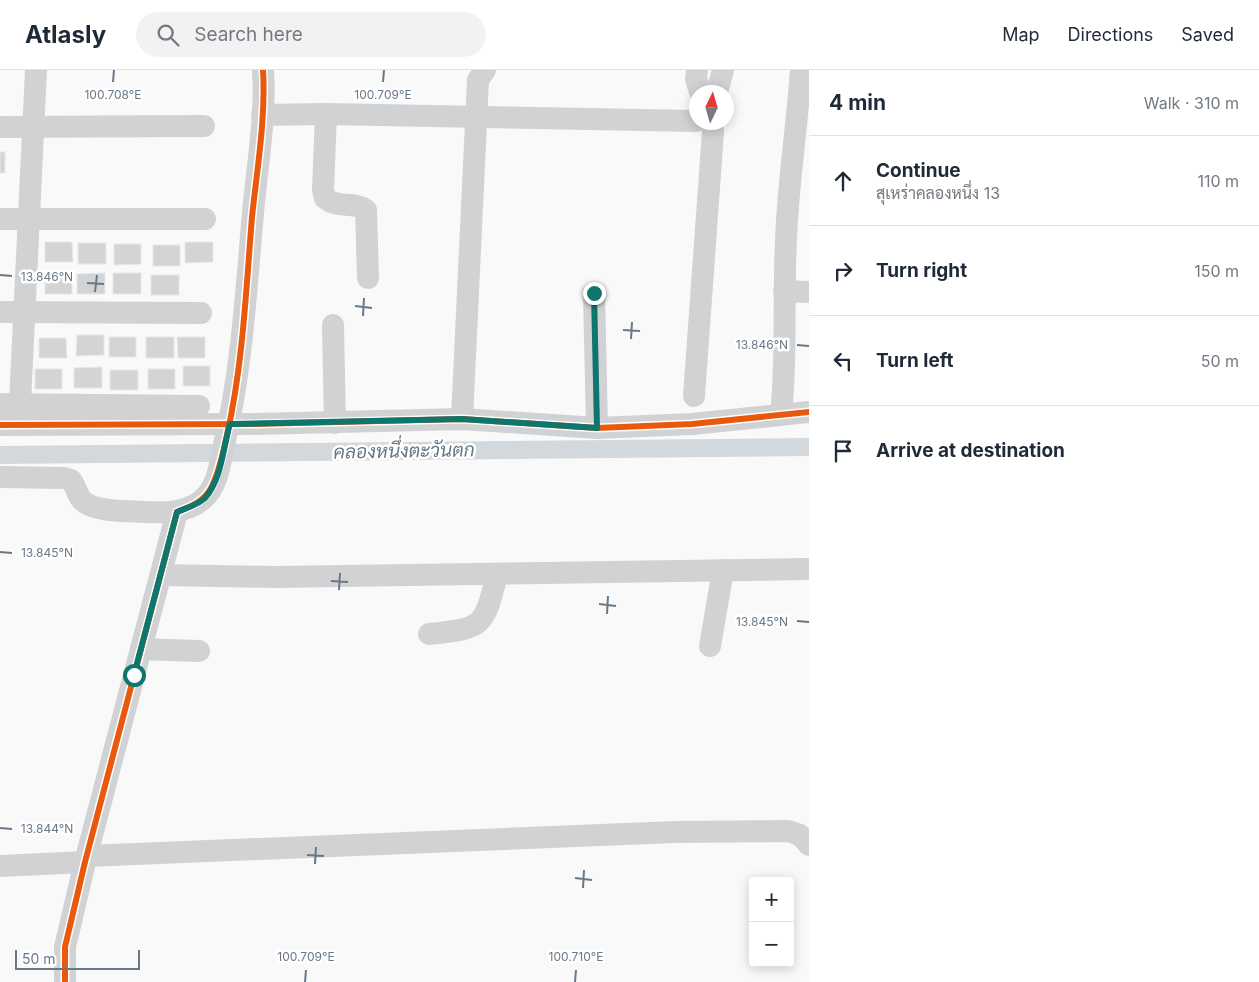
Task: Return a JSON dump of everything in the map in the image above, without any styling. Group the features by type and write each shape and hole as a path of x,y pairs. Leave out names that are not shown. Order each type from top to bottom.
{"street":[{"path":"36,70 27,219 24,312 10,403 199,406"},
{"path":"462,419 478,80 485,70"},
{"path":"697,70 696,79 698,85"},
{"path":"720,85 723,70"},
{"path":"781,415 785,369 784,291 789,181 795,139 800,70"},
{"path":"0,477 64,478 71,480 82,500 102,509 177,512 204,498 214,482 220,464 240,362 266,72"},
{"path":"326,114 323,190 325,198 336,204 358,206 366,210 368,278"},
{"path":"262,115 476,116 689,121"},
{"path":"0,127 204,126"},
{"path":"694,396 713,130"},
{"path":"0,219 205,219"},
{"path":"784,291 809,292"},
{"path":"594,293 597,428"},
{"path":"0,312 201,313"},
{"path":"333,325 335,423"},
{"path":"0,425 228,428 462,419 597,428 692,424 809,412"},
{"path":"65,982 65,947 86,859 162,576 177,512"},
{"path":"162,576 276,577 809,569"},
{"path":"710,646 723,570"},
{"path":"429,634 465,630 478,624 486,616 498,574"},
{"path":"141,649 199,651"},
{"path":"0,866 86,859 675,832 788,832 800,835 809,845"}],"building":[{"path":"0,152 5,152 5,173 0,173"},
{"path":"45,242 72,242 73,262 45,262"},
{"path":"185,242 213,242 213,262 185,263"},
{"path":"78,243 106,243 106,264 78,264"},
{"path":"114,244 141,244 141,264 114,265"},
{"path":"153,245 180,245 180,266 153,266"},
{"path":"105,273 105,294 77,294 77,274"},
{"path":"113,273 141,273 141,294 113,294"},
{"path":"45,274 72,274 72,294 45,294"},
{"path":"151,275 179,275 179,295 151,295"},
{"path":"77,335 104,335 104,355 76,356"},
{"path":"109,337 136,337 136,357 109,357"},
{"path":"146,337 174,337 174,358 146,358"},
{"path":"177,337 205,337 205,358 178,358"},
{"path":"39,338 66,338 67,358 39,358"},
{"path":"183,366 210,366 210,386 183,386"},
{"path":"102,367 102,388 74,388 74,368"},
{"path":"35,369 62,369 62,389 35,389"},
{"path":"148,369 175,369 175,389 148,389"},
{"path":"110,370 138,370 138,390 110,390"}],"waterway":[{"name":"คลองหนึ่งตะวันตก","path":"0,455 809,447"}],"cycle path":[{"path":"65,982 65,947 85,862 177,512 188,508 206,496 215,480 227,435 237,381 243,327 262,125 263,70"},
{"path":"0,425 255,424 462,419 597,428 692,424 809,412"}],"route":[{"path":"134,675 162,576 177,512 195,505 212,488 217,476 230,424 462,419 597,428 594,293"}]}
